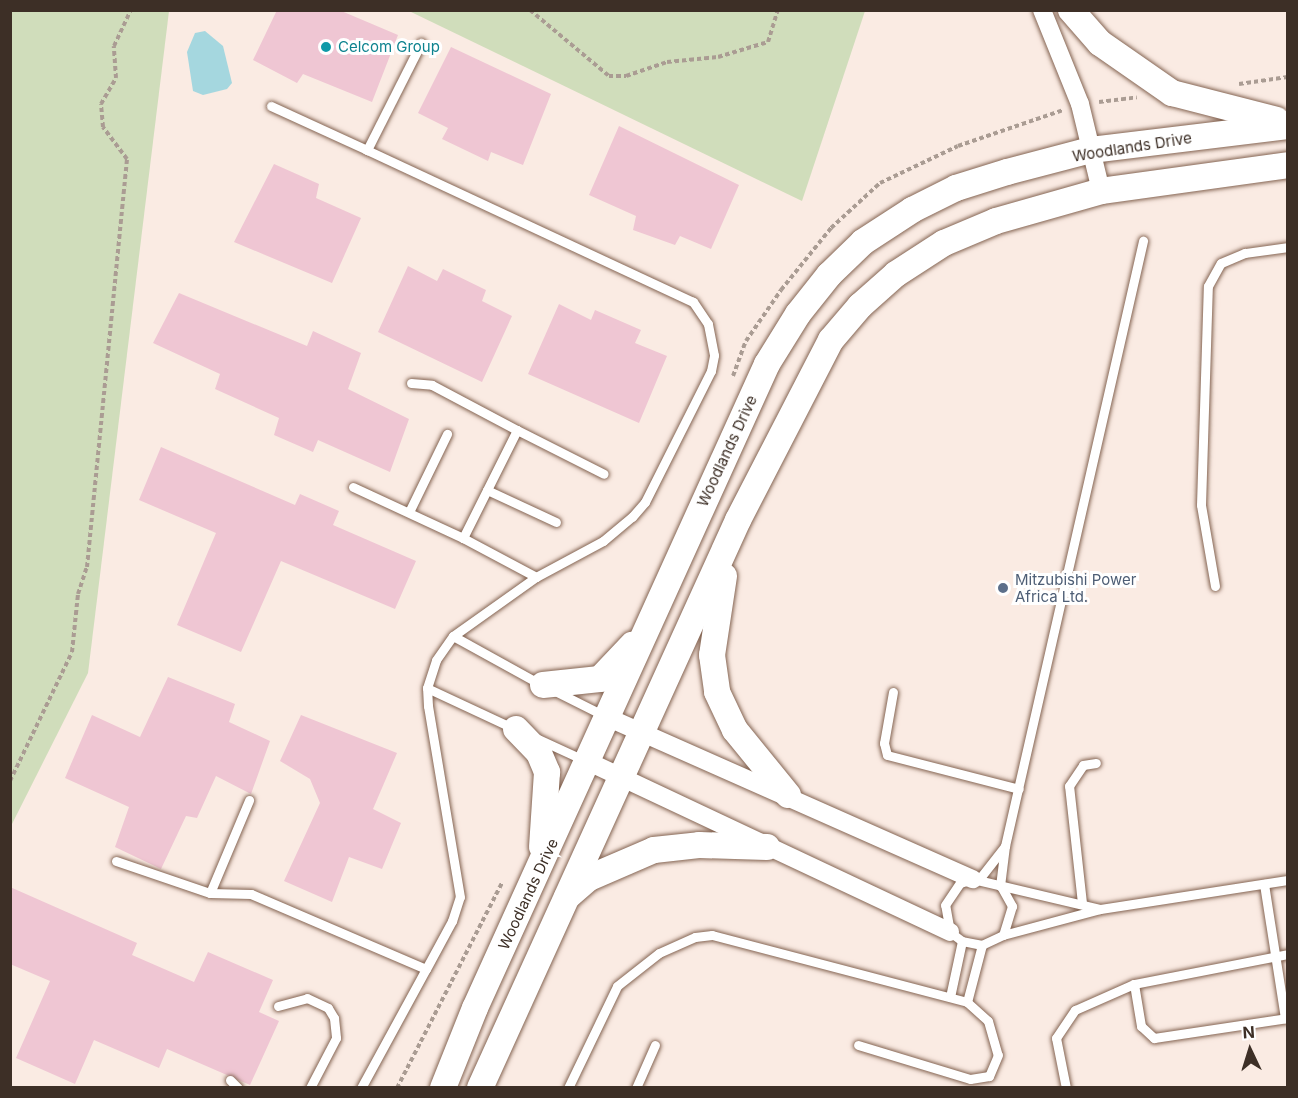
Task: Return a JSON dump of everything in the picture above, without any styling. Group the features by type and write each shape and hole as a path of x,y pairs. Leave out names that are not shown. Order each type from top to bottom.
{"main road":[{"path":"1071,10 1100,43 1172,93 1287,124"},
{"name":"Woodlands Drive","path":"443,1088 590,762 647,627 767,364 829,275 863,242 956,188 1091,150 1287,124"},
{"path":"480,1088 562,901 738,520 831,340 867,300 896,274 944,243 996,222 1101,191 1287,165"},
{"path":"738,520 718,604 713,672 735,730 788,795"},
{"path":"543,685 600,679 647,627"},
{"path":"516,729 538,753 547,772 539,871"},
{"path":"562,901 589,878 654,850 699,845 767,847"}],"street":[{"path":"1042,10 1080,104 1101,191"},
{"path":"609,718 976,878"},
{"path":"590,762 956,936"}],"lane":[{"path":"368,150 421,43"},
{"path":"271,106 693,302 708,324 714,355 711,371 645,502 619,531 536,577 453,636 436,660 428,688 459,897 452,921 361,1088"},
{"path":"1003,935 1012,906 1001,887 1005,846 1143,241"},
{"path":"1215,586 1201,505 1208,286 1221,263 1245,253 1287,247"},
{"path":"411,383 438,388 604,474"},
{"path":"463,538 517,430"},
{"path":"409,512 447,434"},
{"path":"353,487 463,538 536,577"},
{"path":"487,490 556,522"},
{"path":"453,636 609,718"},
{"path":"428,688 590,762"},
{"path":"893,692 884,743 887,755 1019,789"},
{"path":"1082,903 1069,786 1083,765 1096,763"},
{"path":"210,893 249,800"},
{"path":"950,997 956,936 945,905 960,883 976,878 1005,846"},
{"path":"116,861 210,893 251,894 426,969"},
{"path":"976,878 1001,887 1082,903 1100,909"},
{"path":"956,936 982,945 1003,935 1100,909 1287,880"},
{"path":"1134,984 1141,1026 1154,1038 1286,1018 1264,884"},
{"path":"568,1088 617,986 659,953 695,937 712,935 967,1002 993,1031 997,1062 982,1079 858,1045"},
{"path":"967,1002 982,945"},
{"path":"1066,1088 1056,1038 1062,1024 1101,996 1134,984 1287,954"},
{"path":"278,1006 307,998 328,1008 334,1018 336,1038 310,1088"},
{"path":"636,1088 655,1045"}],"path":[{"path":"10,781 72,652 78,594 87,567 127,159 103,127 101,104 116,78 114,46 131,10"},
{"path":"530,10 609,76 626,76 667,62 718,57 768,42 778,10"},
{"path":"397,1088 508,872"}],"green space":[{"path":"11,10 169,11 88,673 11,826"},
{"path":"409,11 865,11 802,201"}],"water":[{"path":"205,31 223,46 232,83 227,89 203,95 193,91 187,52 195,33"}],"building":[{"name":"Celcom Group","path":"277,10 339,10 398,35 372,102 303,74 297,83 253,60"},
{"path":"451,47 551,94 523,165 491,152 488,161 442,139 448,128 418,113"},
{"path":"619,126 739,185 711,249 680,236 675,245 633,230 636,216 589,195"},
{"path":"274,164 319,184 316,198 361,218 332,283 234,242"},
{"path":"408,266 437,281 443,269 486,290 482,301 512,316 482,382 378,332"},
{"path":"179,293 307,346 313,331 361,353 348,389 409,419 390,472 318,440 313,452 274,435 279,418 215,389 220,374 153,343"},
{"path":"559,304 591,320 595,310 641,330 635,343 667,356 639,423 528,374"},
{"path":"161,447 295,505 300,494 339,511 333,525 416,561 395,609 281,561 241,652 177,625 216,533 139,500"},
{"path":"168,677 235,704 229,722 270,741 251,794 216,776 197,818 186,816 161,869 115,847 129,807 65,778 92,715 140,737"},
{"path":"301,715 397,753 373,809 401,823 382,869 349,857 332,902 284,881 320,803 310,779 280,761"},
{"path":"10,887 137,943 132,955 194,982 208,952 273,980 259,1012 279,1021 250,1085 167,1049 159,1068 94,1040 75,1084 16,1058 50,981 10,964"}],"place":[{"name":"Celcom Group","path":"326,47"},
{"name":"Mitzubishi Power Africa Ltd.","path":"1003,588"}]}
